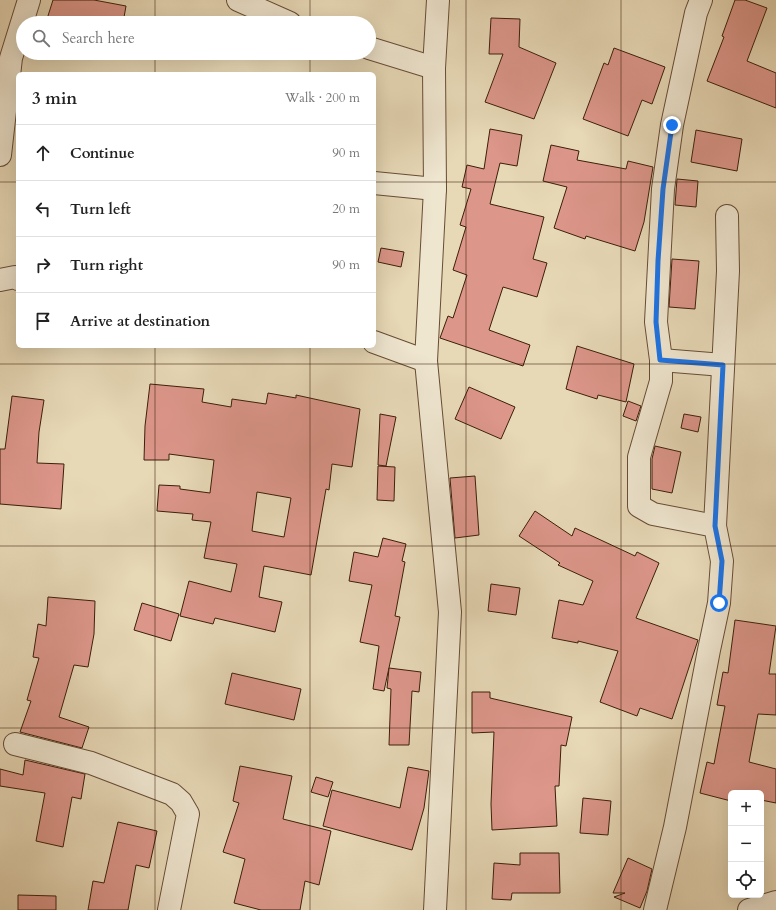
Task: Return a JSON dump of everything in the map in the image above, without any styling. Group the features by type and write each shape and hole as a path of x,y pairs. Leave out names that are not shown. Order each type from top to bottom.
{"street":[{"path":"24,16 29,0"},
{"path":"238,0 274,16"},
{"path":"435,910 450,612 426,361 435,188 434,68 438,0"},
{"path":"701,0 696,13 672,125 663,189 656,322 661,380 638,457 639,506 653,514 715,526"},
{"path":"0,155 11,58 16,42"},
{"path":"376,50 434,68"},
{"path":"376,183 435,188"},
{"path":"655,910 675,827 708,650 719,603 722,561 715,526 728,271 727,216"},
{"path":"0,280 16,278"},
{"path":"376,343 426,361"},
{"path":"660,360 723,365"},
{"path":"15,744 91,763 172,794 181,802 188,814 169,910"},
{"path":"749,910 776,902"}],"building":[{"path":"53,0 94,0 126,6 124,16 48,16"},
{"path":"735,0 745,0 767,8 747,61 776,73 776,108 707,81 724,37 722,36"},
{"path":"491,18 520,19 519,47 556,63 534,119 485,102 503,54 489,54"},
{"path":"614,48 665,67 652,104 642,100 628,136 583,119 604,63 608,65"},
{"path":"490,129 522,135 517,166 500,163 490,204 544,217 533,259 547,263 537,297 503,287 489,330 530,345 523,366 440,338 448,316 453,318 467,275 453,270 466,227 460,225 471,189 462,187 467,165 484,169"},
{"path":"696,130 742,139 737,171 691,162"},
{"path":"551,145 579,151 577,160 626,169 628,161 653,167 644,222 635,251 586,236 585,239 554,228 567,187 543,181"},
{"path":"677,179 698,181 696,207 675,205"},
{"path":"381,248 404,252 401,267 378,262"},
{"path":"672,259 699,261 695,309 669,307"},
{"path":"577,346 634,364 626,402 598,395 597,399 566,389"},
{"path":"150,384 204,389 202,402 231,407 232,399 266,404 268,393 296,398 296,395 360,409 352,467 332,464 329,490 326,489 311,575 264,566 259,597 282,602 275,632 215,618 213,624 180,616 189,581 231,592 237,564 204,558 211,522 192,520 193,514 157,511 159,485 180,486 180,489 210,493 214,460 169,454 169,460 144,460 145,426","holes":["257,492 291,498 284,537 252,531"]},
{"path":"469,387 515,407 501,439 455,419"},
{"path":"12,396 44,400 39,432 37,463 64,464 61,509 0,504 0,449 5,449"},
{"path":"628,401 641,406 636,421 623,416"},
{"path":"380,414 396,417 386,466 378,465"},
{"path":"684,414 701,417 698,432 681,428"},
{"path":"655,446 681,452 672,493 652,489 652,459"},
{"path":"378,466 395,467 394,501 377,500"},
{"path":"475,476 479,535 455,538 450,478"},
{"path":"535,511 572,536 575,528 635,556 637,552 659,563 636,618 698,640 672,719 640,708 637,716 600,702 618,651 578,641 578,643 552,638 559,600 583,605 593,581 558,565 560,563 519,536"},
{"path":"383,538 406,544 402,561 405,562 395,616 400,617 384,691 373,689 379,646 360,642 372,585 349,581 354,552 378,557"},
{"path":"491,584 520,588 516,615 488,611"},
{"path":"48,597 95,601 94,634 88,667 74,665 59,717 89,727 82,748 20,732 31,701 27,700 39,658 33,657 38,624 46,626"},
{"path":"142,603 179,614 171,641 134,630"},
{"path":"735,620 776,626 769,674 776,674 776,715 758,714 749,762 776,769 776,803 764,801 764,790 728,790 728,800 700,793 707,762 714,764 725,706 717,705 723,672 728,673"},
{"path":"389,668 421,672 419,692 412,691 409,745 389,745 391,689 387,688"},
{"path":"232,673 301,689 294,720 225,704"},
{"path":"472,692 490,692 490,698 572,717 566,746 561,745 559,786 555,786 557,826 492,830 491,804 494,732 472,733"},
{"path":"25,760 85,774 81,799 72,797 63,847 36,841 45,793 0,786 0,769 23,775"},
{"path":"240,766 292,776 283,819 331,831 319,885 305,881 300,910 261,910 234,903 245,859 223,852 239,803 233,801"},
{"path":"408,767 429,771 424,808 412,850 323,826 332,790 400,808"},
{"path":"316,777 333,782 328,797 311,792"},
{"path":"583,798 611,801 608,835 580,833"},
{"path":"118,822 157,831 149,868 136,865 128,910 88,910 93,881 104,883"},
{"path":"520,853 559,853 560,893 512,893 511,900 492,899 494,863 520,865"},
{"path":"628,858 652,869 647,891 640,908 614,897 625,893 613,893"},
{"path":"18,895 56,896 56,910 18,910"}],"route":[{"path":"672,125 663,189 658,261 656,322 660,360 723,365 715,526 722,561 719,603"}]}
